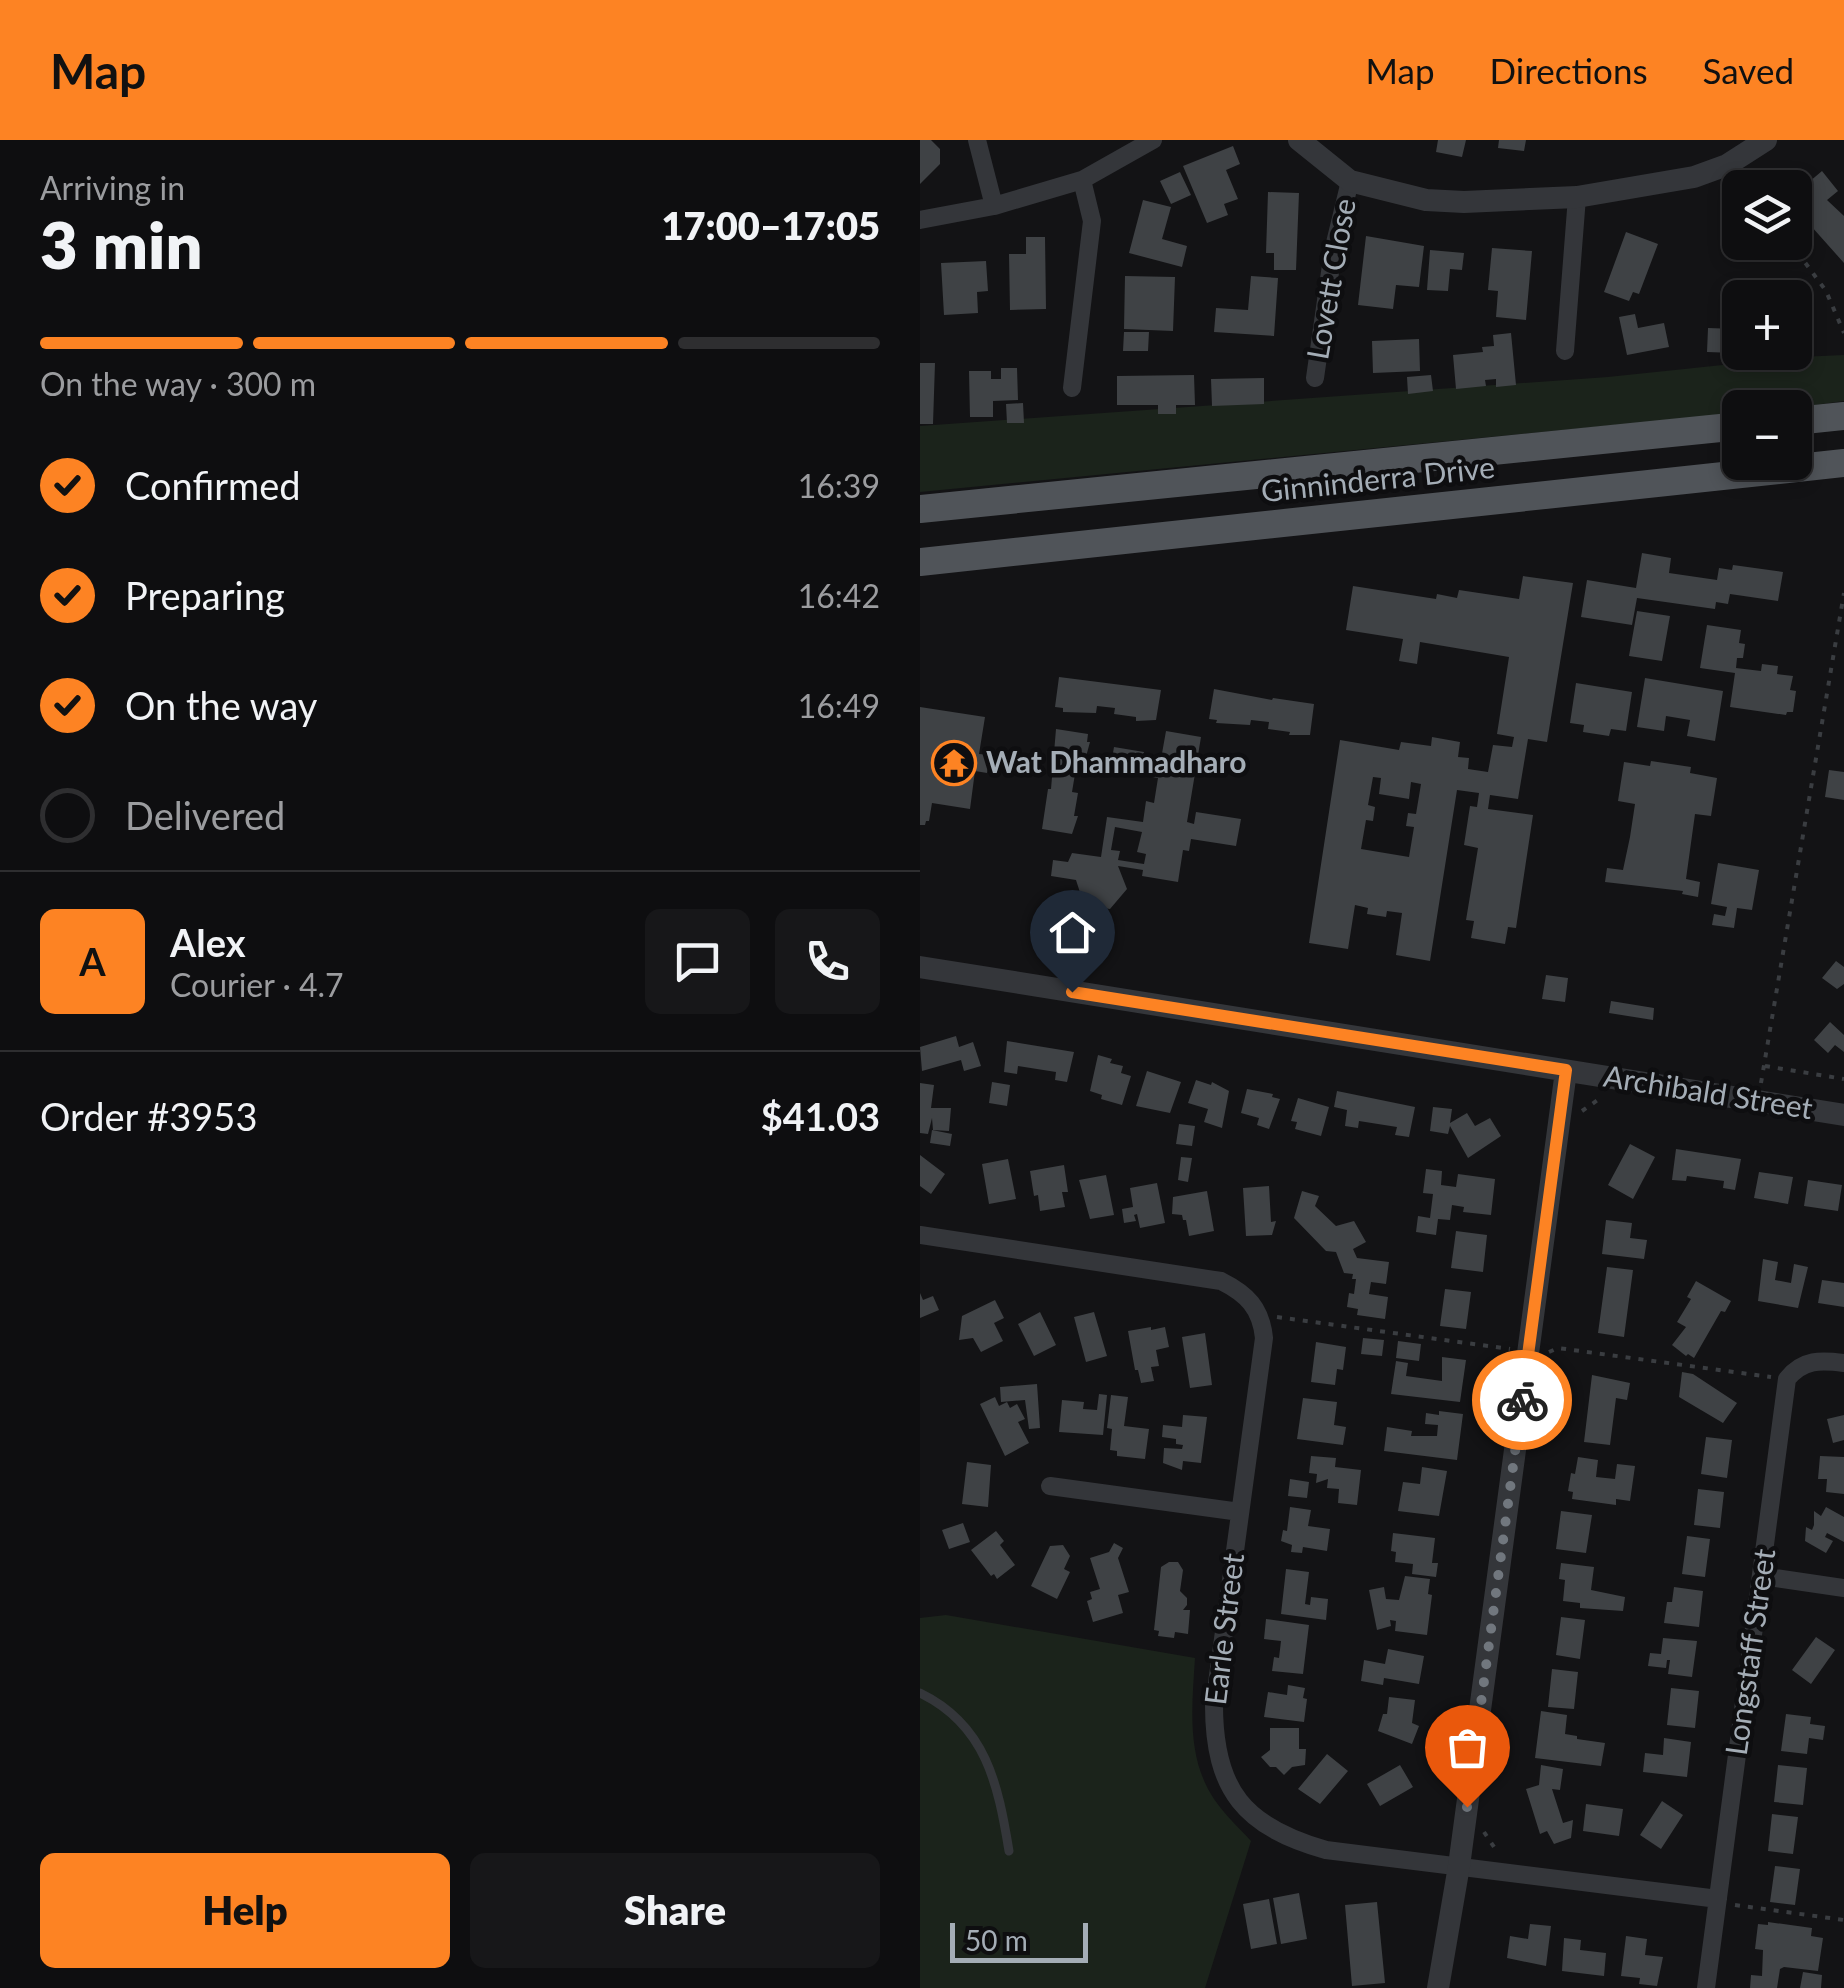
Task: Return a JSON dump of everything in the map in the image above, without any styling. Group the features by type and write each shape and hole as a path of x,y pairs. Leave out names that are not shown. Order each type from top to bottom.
{"main road":[{"path":"1812,419 1844,416"},
{"name":"Ginninderra Drive","path":"920,509 1722,428"},
{"name":"Ginninderra Drive","path":"920,562 1844,463"}],"street":[{"path":"977,140 994,206"},
{"path":"920,220 994,206 1082,180 1153,140"},
{"path":"1299,140 1350,180 1426,200 1464,202 1577,197 1694,177 1727,165 1766,140"},
{"path":"1072,388 1092,221 1082,180"},
{"name":"Lovett Close","path":"1315,378 1333,251 1350,180"},
{"path":"1565,351 1577,197"},
{"name":"Archibald Street","path":"920,968 1844,1115"},
{"path":"1438,1988 1459,1866 1566,1070"},
{"name":"Earle Street","path":"920,1236 1221,1281 1241,1291 1262,1319 1264,1338 1214,1705 1217,1754 1237,1799 1258,1820 1287,1839 1326,1850 1722,1902"},
{"path":"1788,1379 1796,1367 1820,1360 1844,1363"},
{"name":"Longstaff Street","path":"1706,1988 1722,1902 1788,1379"},
{"path":"1050,1486 1240,1512"},
{"path":"1761,1576 1844,1588"}],"lane":[{"path":"920,1694 944,1706 984,1753 999,1790 1009,1850"}],"path":[{"path":"1803,260 1826,291 1844,333"},
{"path":"1758,1101 1844,593"},
{"path":"1764,1066 1844,1079"},
{"path":"1276,1317 1528,1352 1545,1354 1558,1348 1788,1379"},
{"path":"1722,1902 1844,1920"}],"shaded area":[{"path":"1844,355 1844,401 1812,405 1812,390 1722,390 1722,415 920,492 920,426 1608,377 1722,365 1722,370 1812,370 1812,356"},
{"path":"946,1615 1195,1658 1193,1731 1199,1766 1214,1799 1251,1841 1205,1988 920,1988 920,1618"}],"building":[{"path":"920,140 931,140 940,149 940,164 920,184"},
{"path":"1438,140 1466,140 1462,157 1436,152"},
{"path":"1499,140 1526,140 1524,151 1498,148"},
{"path":"1233,146 1240,164 1226,170 1238,199 1224,204 1228,215 1207,223 1183,166"},
{"path":"1822,171 1838,191 1827,200 1844,216 1844,263 1812,227 1812,179"},
{"path":"1180,172 1191,195 1171,204 1160,181"},
{"path":"1268,192 1299,193 1296,270 1274,270 1274,253 1266,253"},
{"path":"1143,200 1171,207 1162,239 1187,246 1182,267 1129,253"},
{"path":"1626,232 1658,244 1639,294 1633,292 1629,301 1604,292"},
{"path":"1366,236 1424,246 1419,287 1396,285 1393,309 1358,305"},
{"path":"1026,237 1045,237 1046,309 1010,310 1009,254 1026,254"},
{"path":"1492,248 1532,251 1526,320 1496,317 1498,291 1488,290"},
{"path":"1430,250 1464,253 1462,270 1450,269 1448,291 1427,290"},
{"path":"986,261 988,291 977,292 978,313 944,315 941,263"},
{"path":"1125,276 1175,277 1173,331 1124,329"},
{"path":"1251,276 1278,278 1274,336 1214,332 1216,308 1248,310"},
{"path":"1635,314 1638,328 1664,323 1669,347 1627,355 1619,317"},
{"path":"1708,328 1722,328 1722,353 1707,352"},
{"path":"1124,332 1149,332 1148,351 1123,351"},
{"path":"1511,333 1516,385 1496,387 1496,379 1485,380 1486,386 1456,389 1453,355 1483,352 1482,347 1494,346 1493,335"},
{"path":"1419,339 1420,371 1373,373 1372,341"},
{"path":"920,363 935,363 933,424 920,424"},
{"path":"1001,368 1017,368 1018,400 993,401 993,417 970,417 969,371 991,371 991,379 1001,379"},
{"path":"1194,375 1195,405 1176,405 1176,414 1158,414 1158,405 1117,405 1117,376"},
{"path":"1431,375 1433,391 1408,394 1407,377"},
{"path":"1264,378 1264,404 1212,406 1211,379"},
{"path":"1023,403 1024,423 1007,423 1006,404"},
{"path":"1642,553 1671,558 1669,573 1717,580 1719,568 1732,570 1733,565 1783,572 1778,601 1730,594 1728,604 1716,602 1715,609 1637,598 1632,625 1581,617 1587,580 1636,588"},
{"path":"1523,576 1573,583 1547,742 1528,739 1518,799 1490,795 1488,809 1533,815 1516,928 1508,927 1505,944 1471,938 1474,921 1466,920 1478,848 1464,845 1470,806 1477,807 1479,793 1457,790 1430,961 1396,955 1402,913 1387,911 1386,917 1367,914 1368,908 1355,905 1348,949 1309,943 1340,740 1399,750 1401,742 1431,746 1432,737 1460,742 1458,757 1469,758 1468,769 1488,772 1493,745 1512,747 1514,737 1497,734 1509,657 1420,642 1417,664 1399,661 1403,639 1346,630 1353,586 1436,599 1437,594 1457,598 1459,590 1519,599","holes":["1373,777 1381,778 1379,794 1409,799 1411,782 1421,784 1416,814 1408,813 1406,826 1414,827 1409,857 1361,849 1366,820 1373,821 1375,807 1368,805"]},
{"path":"1637,611 1670,616 1662,661 1629,656"},
{"path":"1707,625 1741,630 1739,643 1745,644 1743,658 1737,658 1736,668 1761,671 1762,664 1778,666 1777,674 1793,676 1793,712 1786,715 1730,707 1735,673 1700,668"},
{"path":"1059,677 1161,690 1156,720 1136,721 1136,717 1114,714 1115,708 1097,706 1096,713 1063,712 1063,708 1055,707"},
{"path":"1645,678 1723,691 1715,741 1687,736 1690,720 1666,716 1664,731 1637,727"},
{"path":"1576,683 1632,692 1626,731 1611,729 1609,736 1583,732 1584,725 1570,723"},
{"path":"1214,689 1314,704 1310,735 1268,729 1269,722 1216,723 1217,720 1209,719"},
{"name":"Wat Dhammadharo","path":"920,707 985,717 979,754 990,755 987,773 975,771 970,809 932,803 925,825 920,825"},
{"path":"1056,729 1088,734 1090,742 1081,775 1075,774 1072,792 1078,793 1074,816 1078,816 1072,834 1042,829 1051,789"},
{"path":"1166,731 1201,737 1187,822 1194,824 1196,812 1241,819 1236,846 1191,839 1189,851 1183,850 1178,882 1142,876 1143,870 1118,866 1127,889 1110,909 1084,905 1076,880 1051,876 1053,860 1068,862 1072,853 1101,857 1107,817 1143,822 1146,801 1154,803 1158,778 1110,770 1114,747 1161,759","holes":["1115,827 1142,832 1137,852 1146,854 1144,864 1118,860 1120,851 1111,850"]},
{"path":"1651,761 1691,767 1690,773 1717,778 1711,816 1695,814 1686,879 1700,882 1698,897 1682,894 1683,891 1605,882 1607,868 1623,870 1630,837 1635,804 1618,801 1624,762 1650,766"},
{"path":"1829,770 1844,772 1844,800 1825,797"},
{"path":"1718,863 1759,870 1752,910 1737,908 1734,928 1712,925 1714,914 1725,916 1727,907 1711,904"},
{"path":"1836,961 1844,967 1844,984 1837,989 1822,978"},
{"path":"1546,975 1568,978 1565,1002 1542,999"},
{"path":"1611,1001 1654,1008 1653,1020 1609,1013"},
{"path":"1830,1022 1844,1035 1844,1052 1835,1045 1828,1053 1814,1040"},
{"path":"956,1036 959,1047 973,1042 981,1066 964,1071 961,1060 922,1071 920,1047"},
{"path":"1007,1041 1074,1052 1067,1082 1055,1080 1056,1072 1018,1066 1017,1074 1004,1072"},
{"path":"1098,1055 1123,1066 1121,1073 1131,1076 1122,1105 1090,1091"},
{"path":"1147,1071 1181,1082 1170,1113 1136,1106"},
{"path":"1196,1080 1211,1085 1212,1082 1229,1091 1222,1128 1204,1122 1208,1109 1188,1103"},
{"path":"992,1082 1010,1085 1007,1106 989,1103"},
{"path":"920,1083 934,1085 931,1108 951,1108 949,1131 933,1130 932,1118 928,1134 920,1133"},
{"path":"1247,1089 1280,1099 1269,1129 1257,1125 1259,1118 1241,1113"},
{"path":"1337,1091 1415,1107 1409,1137 1395,1135 1397,1127 1359,1121 1358,1128 1345,1126 1347,1110 1334,1107"},
{"path":"1298,1098 1329,1107 1321,1136 1295,1129 1297,1122 1291,1121"},
{"path":"1433,1107 1452,1109 1450,1123 1467,1113 1475,1126 1490,1118 1501,1136 1468,1158 1450,1126 1448,1134 1430,1131"},
{"path":"1179,1124 1195,1126 1192,1146 1176,1144"},
{"path":"932,1130 952,1134 950,1146 930,1143"},
{"path":"1630,1144 1655,1157 1633,1199 1608,1185"},
{"path":"1676,1149 1741,1159 1735,1190 1723,1188 1724,1181 1687,1176 1686,1181 1672,1180"},
{"path":"920,1155 945,1174 931,1194 920,1186"},
{"path":"1181,1157 1192,1158 1188,1182 1178,1180"},
{"path":"1008,1159 1016,1199 989,1204 982,1164"},
{"path":"1064,1165 1068,1192 1062,1192 1065,1207 1040,1211 1030,1171"},
{"path":"1426,1169 1442,1171 1441,1185 1456,1187 1458,1174 1495,1179 1491,1215 1463,1212 1464,1207 1452,1205 1450,1220 1438,1219 1436,1235 1416,1232 1418,1216 1430,1218 1433,1194 1423,1193"},
{"path":"1759,1172 1793,1177 1788,1204 1754,1198"},
{"path":"1106,1175 1114,1215 1090,1219 1079,1180"},
{"path":"1808,1180 1842,1185 1838,1211 1804,1206"},
{"path":"1157,1183 1165,1223 1140,1228 1137,1214 1136,1221 1124,1223 1122,1209 1133,1207 1130,1188"},
{"path":"1269,1186 1271,1222 1276,1221 1272,1235 1246,1236 1243,1188"},
{"path":"1207,1191 1214,1231 1189,1236 1186,1220 1182,1215 1172,1214 1173,1197"},
{"path":"1302,1191 1319,1196 1315,1206 1336,1226 1354,1221 1366,1242 1353,1249 1357,1258 1389,1262 1386,1284 1371,1282 1369,1294 1388,1297 1385,1319 1357,1315 1358,1309 1347,1307 1356,1279 1352,1279 1353,1274 1344,1273 1336,1252 1326,1251 1294,1218"},
{"path":"1606,1220 1632,1223 1630,1238 1647,1240 1644,1259 1602,1254"},
{"path":"1456,1231 1487,1235 1483,1272 1451,1268"},
{"path":"1763,1259 1778,1262 1775,1280 1791,1283 1794,1264 1808,1267 1798,1308 1758,1301"},
{"path":"1607,1267 1633,1270 1624,1337 1598,1333"},
{"path":"1822,1280 1844,1283 1844,1307 1818,1303"},
{"path":"1696,1281 1731,1301 1694,1358 1672,1345 1686,1327 1677,1322 1691,1299 1687,1297"},
{"path":"1445,1289 1471,1292 1466,1329 1440,1326"},
{"path":"920,1293 923,1300 933,1296 939,1310 920,1318"},
{"path":"995,1300 1004,1318 994,1323 1003,1341 981,1352 973,1338 959,1340 962,1316"},
{"path":"1040,1312 1056,1345 1034,1356 1018,1324"},
{"path":"1094,1312 1107,1356 1086,1362 1074,1317"},
{"path":"1165,1327 1169,1347 1156,1350 1159,1366 1151,1367 1154,1381 1141,1383 1128,1331"},
{"path":"1205,1333 1212,1385 1190,1388 1182,1337"},
{"path":"1363,1338 1384,1340 1382,1356 1361,1354"},
{"path":"1398,1341 1421,1344 1419,1361 1396,1358"},
{"path":"1316,1342 1346,1347 1343,1370 1337,1369 1335,1385 1311,1382"},
{"path":"1442,1357 1466,1360 1460,1402 1391,1394 1396,1361 1408,1363 1406,1376 1442,1381"},
{"path":"1682,1372 1693,1374 1737,1403 1723,1423 1679,1397"},
{"path":"1592,1375 1630,1383 1627,1400 1616,1398 1610,1445 1584,1442"},
{"path":"1037,1384 1040,1428 1029,1429 1025,1400 1001,1402 1000,1387"},
{"path":"1099,1394 1107,1395 1103,1435 1059,1432 1062,1400 1084,1402 1083,1409 1097,1410"},
{"path":"1111,1395 1128,1397 1124,1426 1149,1429 1145,1459 1117,1456 1117,1451 1110,1450 1112,1429 1107,1428"},
{"path":"995,1397 999,1406 1007,1402 1010,1408 1017,1404 1025,1419 1018,1422 1029,1443 1005,1456 980,1404"},
{"path":"1303,1398 1337,1402 1334,1425 1346,1427 1343,1445 1297,1439"},
{"path":"1439,1411 1463,1414 1457,1460 1384,1451 1387,1427 1412,1431 1411,1436 1437,1436 1438,1425 1425,1424 1426,1413 1439,1415"},
{"path":"1183,1415 1207,1417 1201,1463 1183,1461 1182,1470 1163,1463 1164,1448 1182,1449 1183,1445 1176,1444 1176,1439 1162,1437 1163,1425 1182,1427"},
{"path":"1844,1415 1844,1440 1833,1443 1827,1419"},
{"path":"1706,1437 1732,1440 1727,1478 1701,1474"},
{"path":"1311,1456 1336,1458 1335,1467 1361,1470 1357,1505 1338,1503 1339,1489 1327,1488 1328,1479 1316,1483 1317,1474 1309,1473"},
{"path":"1820,1456 1844,1457 1844,1494 1826,1492 1827,1479 1818,1479"},
{"path":"1578,1457 1598,1460 1596,1477 1615,1479 1617,1464 1635,1466 1630,1501 1616,1499 1616,1505 1572,1499 1573,1492 1568,1491"},
{"path":"967,1462 991,1465 988,1507 962,1504"},
{"path":"1422,1467 1447,1471 1439,1516 1398,1511 1403,1482 1420,1484"},
{"path":"1290,1479 1309,1482 1307,1498 1288,1496"},
{"path":"1698,1489 1724,1492 1720,1528 1694,1525"},
{"path":"1290,1507 1311,1510 1308,1526 1330,1529 1327,1551 1303,1547 1302,1553 1291,1552 1292,1545 1281,1541 1283,1530 1287,1531"},
{"path":"1826,1507 1844,1517 1844,1542 1827,1533 1825,1537 1833,1541 1826,1553 1805,1541 1806,1527 1812,1530 1814,1525 1814,1511 1821,1516"},
{"path":"1561,1511 1592,1515 1586,1553 1556,1549"},
{"path":"963,1523 970,1542 949,1549 942,1530"},
{"path":"996,1531 1004,1541 1000,1545 1015,1565 997,1579 971,1550"},
{"path":"1393,1533 1435,1538 1432,1563 1438,1563 1436,1577 1412,1574 1413,1564 1395,1562 1396,1552 1391,1551"},
{"path":"1687,1536 1710,1539 1705,1577 1682,1574"},
{"path":"1114,1543 1123,1548 1118,1558 1129,1592 1118,1595 1123,1613 1093,1622 1087,1601 1092,1599 1090,1592 1100,1589 1090,1558 1109,1552"},
{"path":"1063,1545 1070,1556 1064,1569 1070,1572 1057,1599 1031,1586 1050,1546"},
{"path":"1178,1562 1183,1570 1180,1591 1187,1598 1187,1605 1183,1610 1190,1610 1188,1634 1175,1632 1174,1638 1158,1636 1159,1631 1154,1630 1161,1567"},
{"path":"1561,1563 1594,1567 1591,1590 1625,1597 1623,1611 1580,1608 1580,1603 1563,1601 1565,1580 1559,1579"},
{"path":"1286,1569 1309,1572 1305,1604 1310,1605 1311,1597 1328,1599 1326,1620 1281,1614"},
{"path":"1405,1576 1430,1579 1427,1635 1395,1631 1396,1621 1390,1620 1391,1626 1377,1630 1369,1590 1384,1587 1386,1599 1399,1600"},
{"path":"1674,1587 1703,1591 1699,1627 1664,1623"},
{"path":"1561,1617 1585,1620 1580,1659 1556,1655"},
{"path":"1266,1619 1309,1625 1303,1674 1272,1671 1281,1641 1264,1639"},
{"path":"1816,1637 1835,1650 1811,1684 1792,1670"},
{"path":"1663,1638 1697,1641 1692,1677 1668,1674 1670,1660 1666,1668 1648,1666 1650,1653 1661,1654"},
{"path":"1388,1649 1424,1656 1419,1684 1384,1678 1383,1685 1361,1681 1364,1660 1385,1664"},
{"path":"1552,1669 1578,1672 1574,1709 1548,1707"},
{"path":"1288,1685 1305,1688 1304,1722 1264,1717 1268,1692 1287,1695"},
{"path":"1671,1688 1699,1691 1695,1728 1667,1725"},
{"path":"1389,1697 1415,1700 1412,1723 1419,1726 1412,1744 1378,1731 1383,1714 1387,1714"},
{"path":"1541,1711 1567,1715 1565,1734 1605,1743 1601,1766 1535,1758"},
{"path":"1786,1714 1811,1717 1810,1724 1825,1726 1823,1740 1809,1738 1807,1754 1781,1751"},
{"path":"1270,1728 1299,1728 1299,1749 1306,1749 1305,1765 1292,1767 1284,1775 1270,1767 1261,1757 1270,1750"},
{"path":"1664,1738 1691,1742 1687,1777 1643,1772 1645,1753 1663,1755"},
{"path":"1327,1754 1348,1771 1320,1804 1298,1789"},
{"path":"1400,1765 1413,1787 1380,1806 1367,1784"},
{"path":"1541,1765 1563,1769 1560,1790 1552,1789 1563,1823 1573,1820 1571,1838 1554,1844 1547,1831 1540,1834 1526,1789 1539,1785"},
{"path":"1778,1765 1807,1768 1803,1805 1774,1802"},
{"path":"1662,1801 1683,1815 1661,1849 1640,1835"},
{"path":"1586,1804 1623,1809 1619,1836 1583,1831"},
{"path":"1772,1814 1798,1817 1793,1854 1768,1851"},
{"path":"1775,1866 1800,1869 1795,1905 1770,1902"},
{"path":"1299,1893 1307,1939 1281,1944 1273,1898"},
{"path":"1269,1899 1277,1944 1251,1949 1243,1904"},
{"path":"1377,1902 1385,1983 1352,1986 1345,1905"},
{"path":"1530,1924 1551,1926 1546,1966 1507,1958 1510,1936 1528,1939"},
{"path":"1758,1924 1812,1928 1811,1936 1823,1938 1818,1971 1784,1967 1780,1969 1777,1988 1750,1988 1751,1975 1762,1976 1763,1950 1755,1949"},
{"path":"1626,1936 1647,1939 1645,1955 1663,1957 1657,1986 1639,1984 1640,1978 1621,1976"},
{"path":"1564,1938 1581,1940 1580,1950 1606,1953 1604,1976 1562,1971"},
{"path":"1803,1972 1822,1975 1821,1988 1800,1988"}],"way so far":[{"path":"1467,1807 1522,1400"}],"place":[{"name":"Wat Dhammadharo","path":"954,763"}],"route":[{"path":"1072,992 1566,1070 1522,1400"}]}
